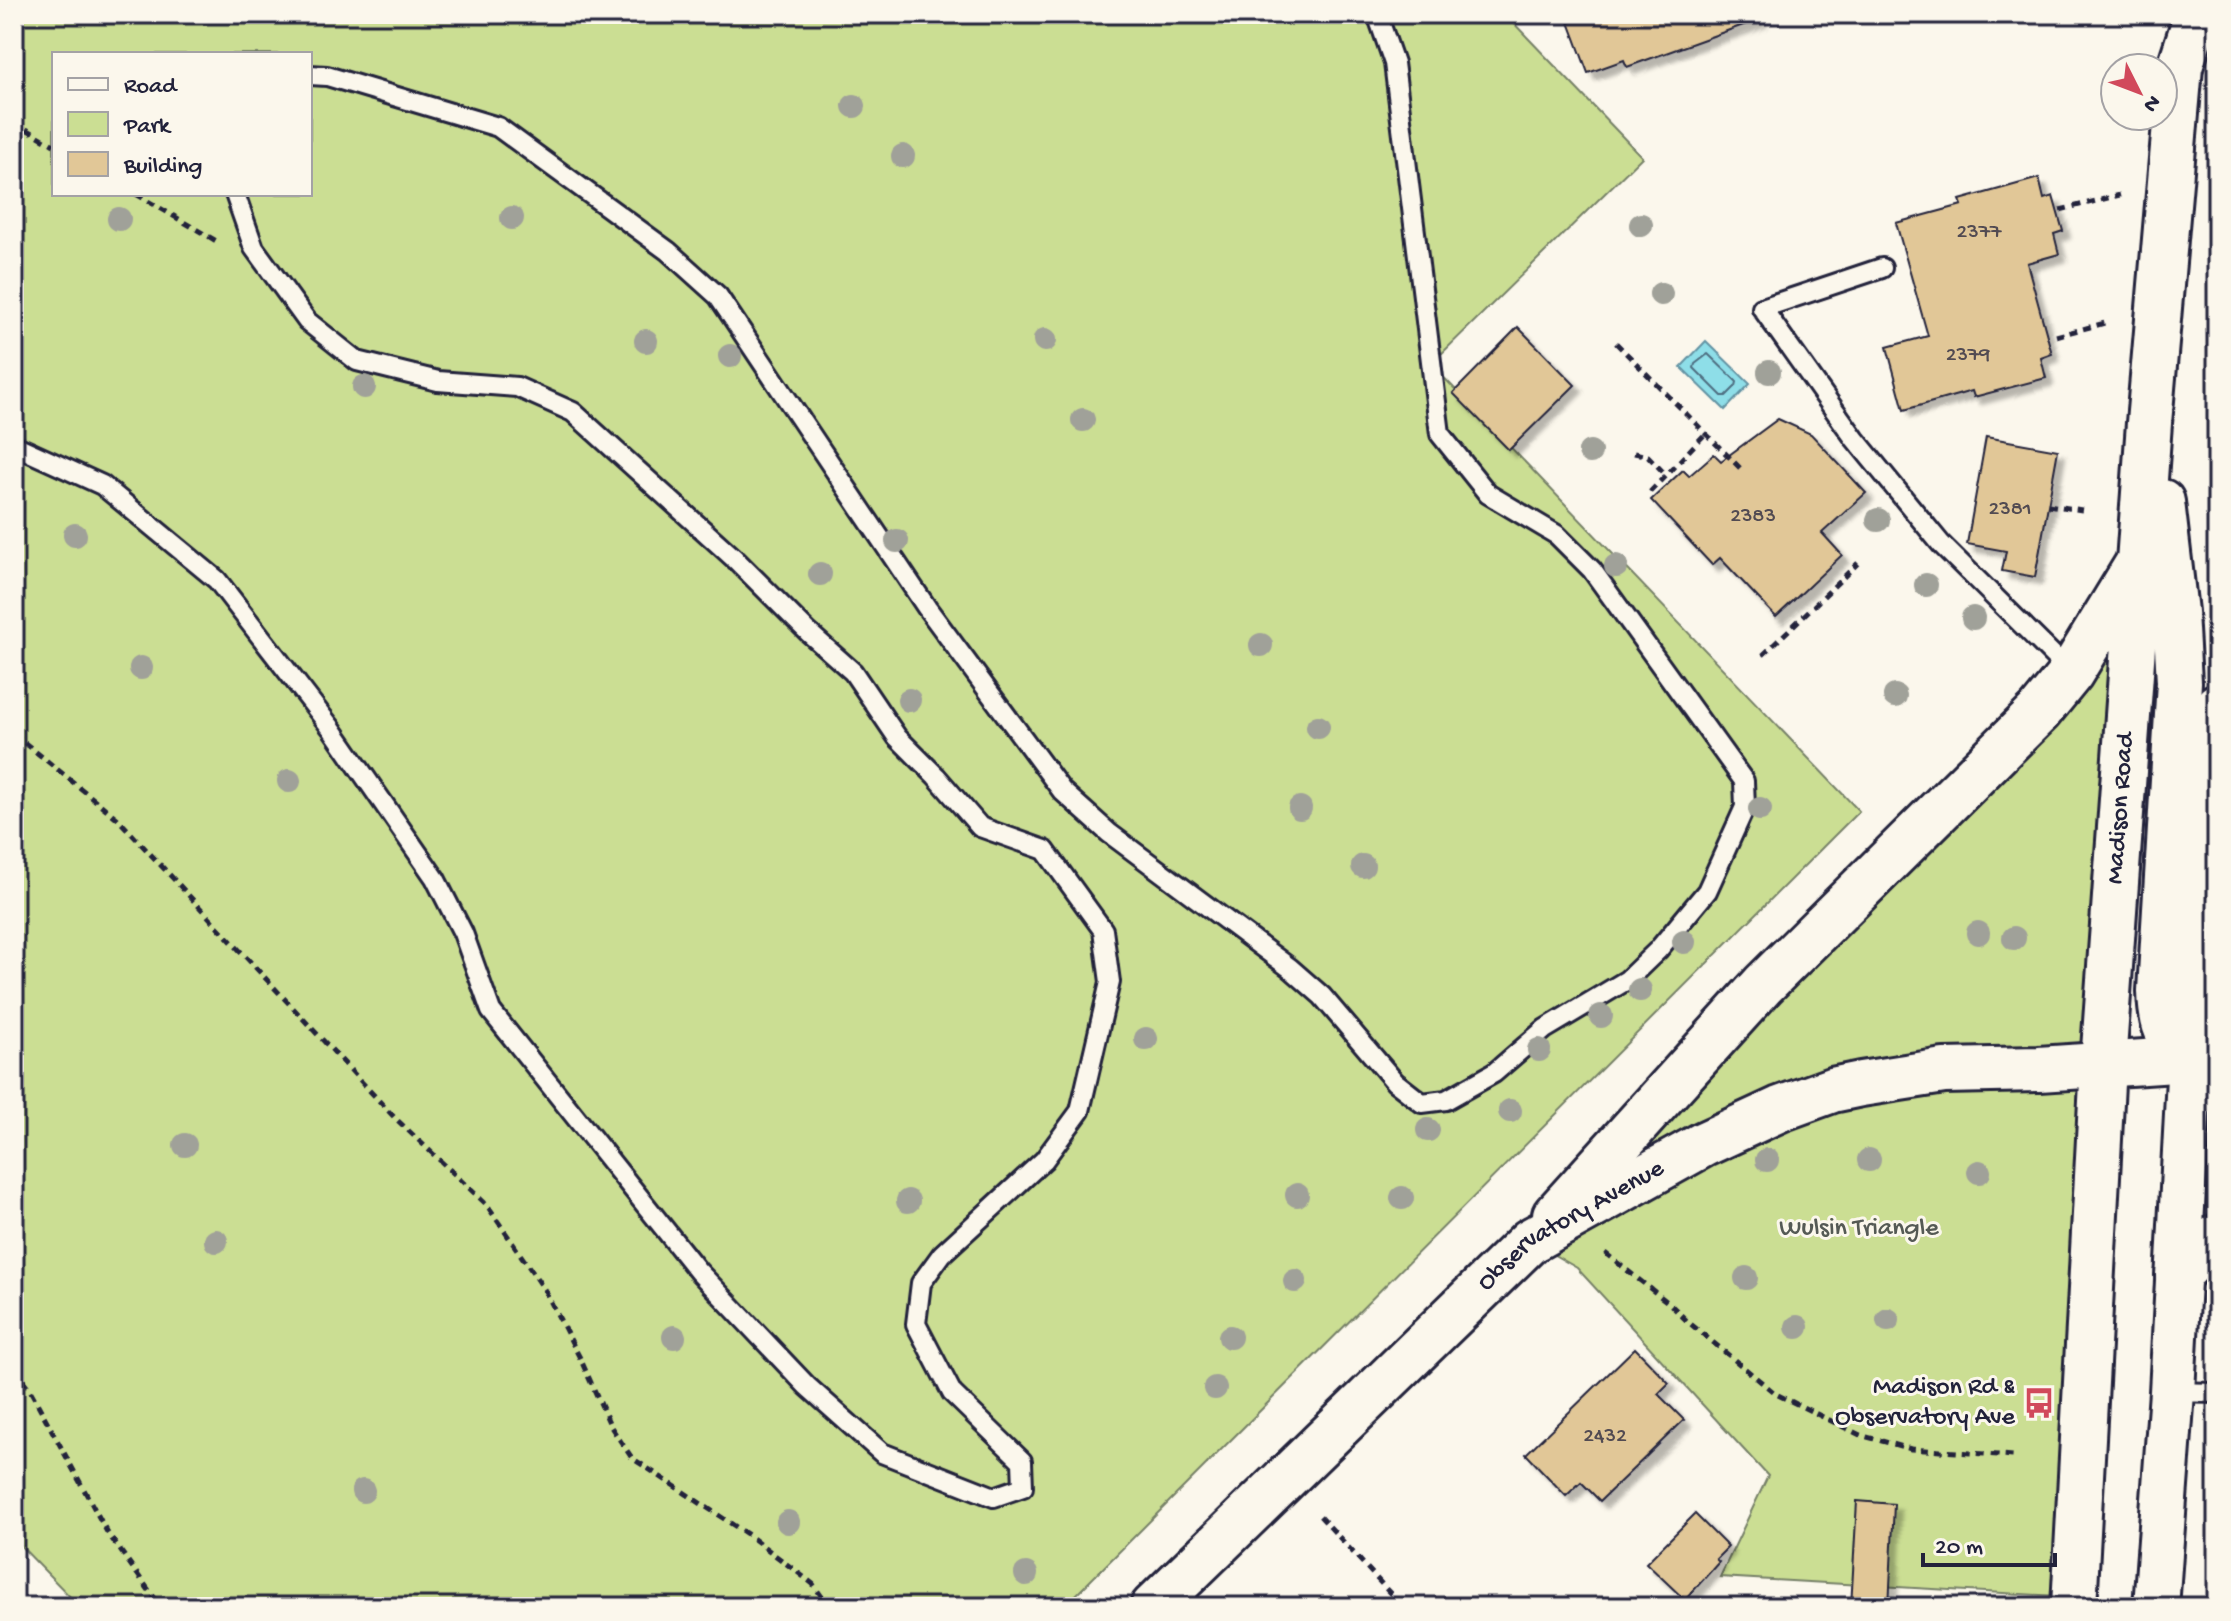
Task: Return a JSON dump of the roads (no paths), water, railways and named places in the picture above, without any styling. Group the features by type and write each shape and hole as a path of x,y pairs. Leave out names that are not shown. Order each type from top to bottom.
{"main road":[{"name":"Madison Road","path":"2074,1607 2103,1064 2150,407 2180,67 2197,14"},
{"path":"2150,407 2175,612 2179,682 2160,991 2161,1020 2172,1043 2204,1060"},
{"path":"1530,1241 1763,985 2040,711 2071,673 2138,563"},
{"path":"2156,1607 2178,1275 2204,1060 2217,706"},
{"name":"Observatory Avenue","path":"1153,1607 1530,1241 1704,1144 1780,1109 1832,1090 1944,1071 2204,1060"},
{"path":"2178,1275 2217,1237"}],"lane":[{"path":"312,75 327,76 498,127 668,251 718,296 927,608 1062,791 1109,833 1290,968 1322,996 1395,1082 1422,1103 1446,1100 1494,1073 1545,1029 1627,980 1658,950 1707,891 1745,807 1744,781 1592,570 1557,535 1488,494 1440,434 1394,63 1377,14"},
{"path":"14,445 102,485 217,580 332,729 435,878 463,933 491,1011 698,1271 807,1386 882,1453 994,1497 1023,1487 1022,1461 952,1393 916,1324 921,1283 942,1254 1044,1160 1080,1111 1110,982 1103,930 1045,850 980,827 897,737 853,672 735,559 573,412 517,387 438,381 357,361 307,321 254,248 236,196"},
{"path":"1882,268 1762,308 1855,439 1941,544 2071,673"},
{"path":"2172,1392 2217,1393"}],"water":[{"path":"1706,341 1750,384 1725,410 1681,367"}],"place":[{"name":"Madison Rd & Observatory Ave","path":"2039,1403"}],"park label":[{"name":"Wulsin Triangle","path":"1859,1229"}]}
